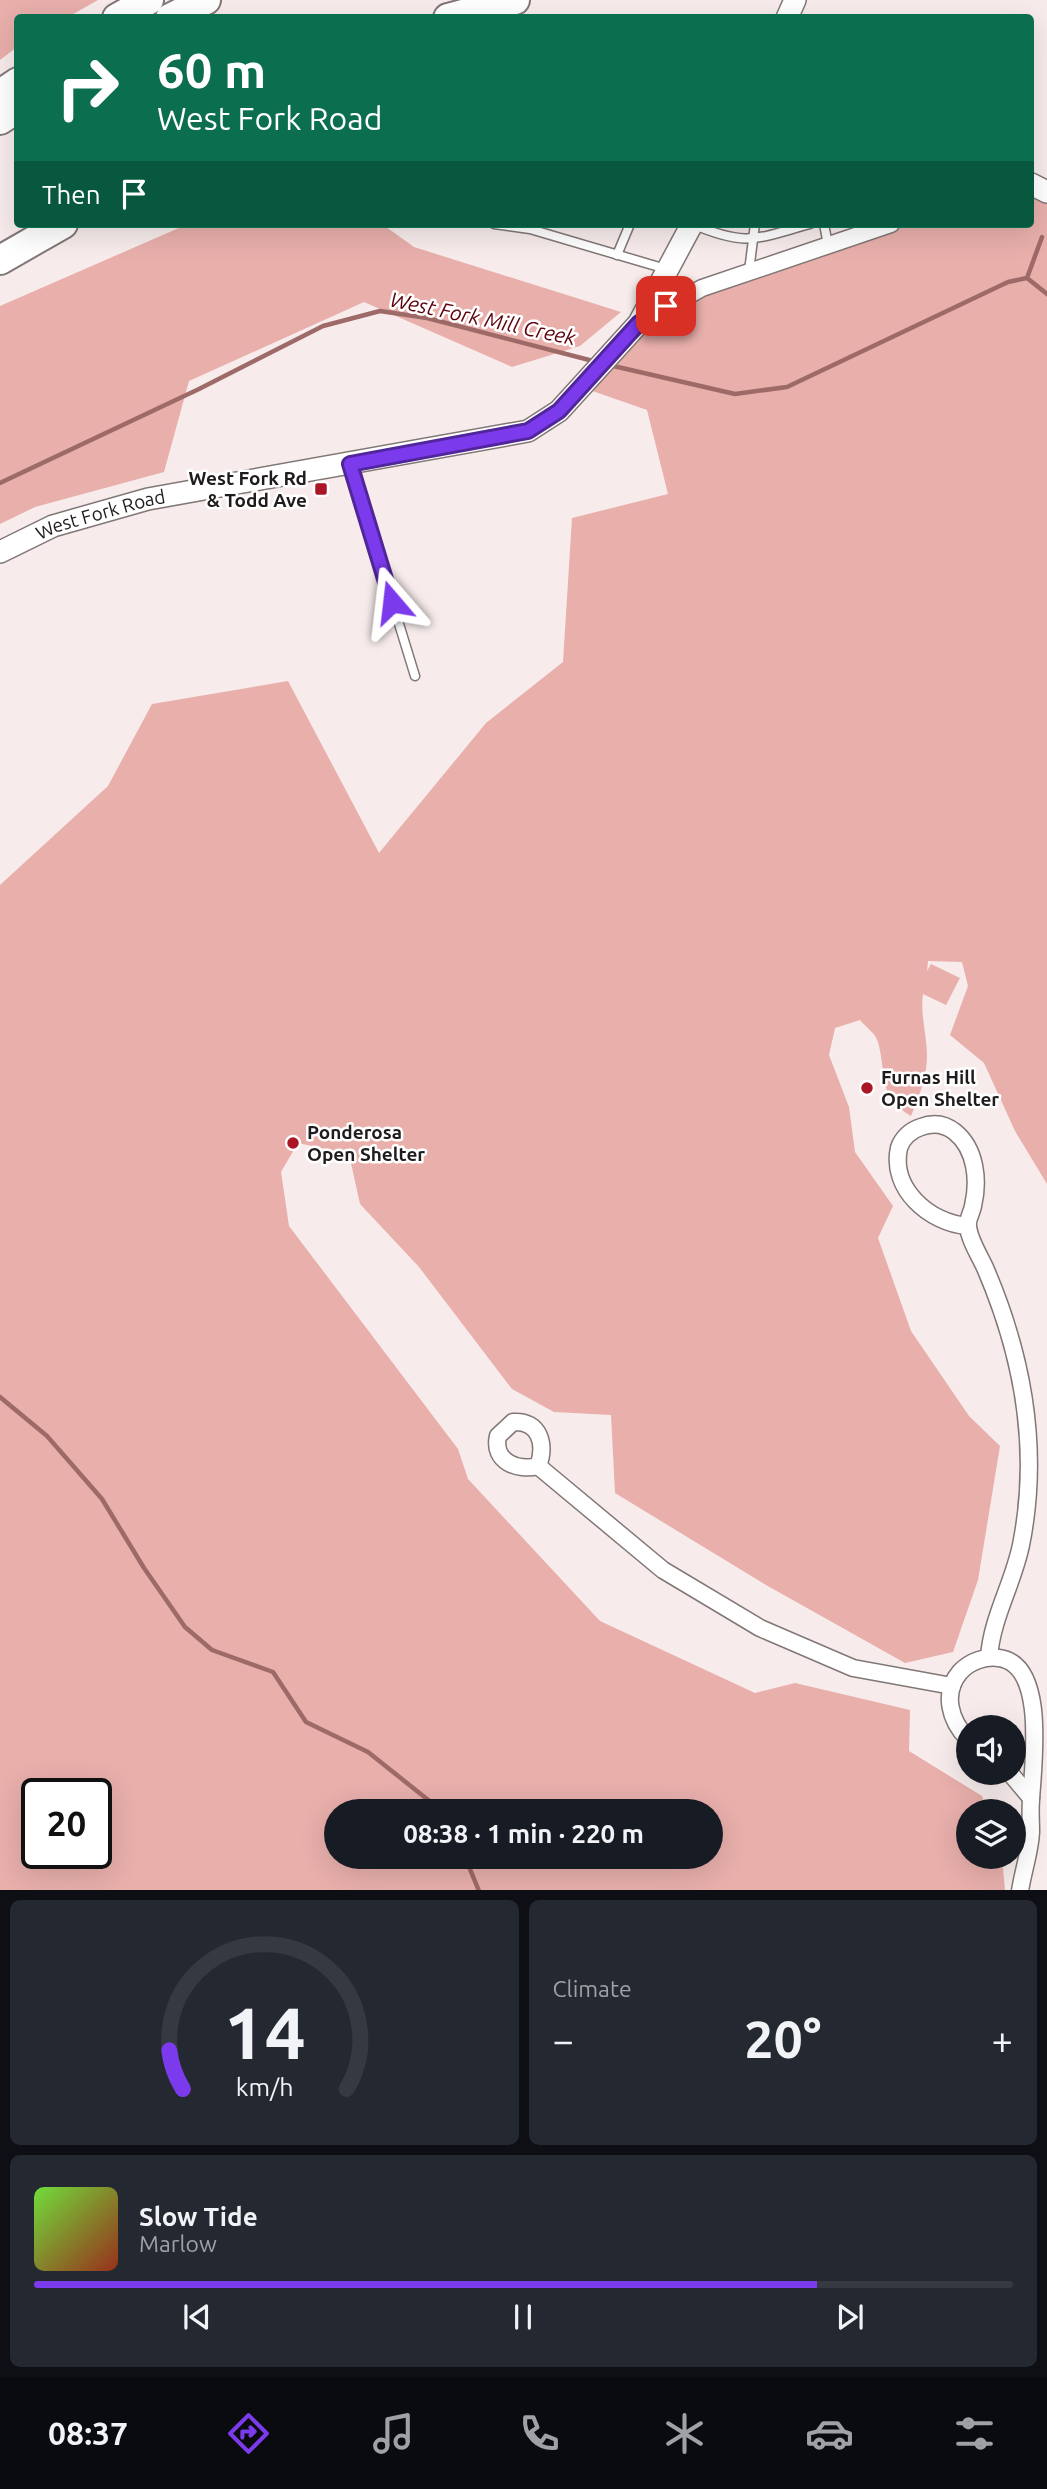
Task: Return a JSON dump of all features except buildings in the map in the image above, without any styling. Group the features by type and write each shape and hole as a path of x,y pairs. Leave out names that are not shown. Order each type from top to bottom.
{"highway":[{"path":"124,14 149,0"},
{"path":"178,14 206,0"},
{"path":"463,14 515,0"},
{"path":"0,251 35,228"},
{"path":"0,260 56,228"}],"street":[{"path":"639,323 690,228"},
{"name":"West Fork Road","path":"0,552 53,526 148,499 528,431 559,411 639,323 702,288 879,228"},
{"path":"967,1226 952,1225 921,1207 899,1175 901,1143 909,1133 922,1126 936,1124 948,1127 967,1144 976,1176 976,1193 967,1226 990,1279 1021,1376 1030,1440 1029,1490 1021,1546 999,1610 989,1657"},
{"path":"538,1466 663,1570 760,1628 853,1668 951,1686"},
{"path":"956,1722 949,1701 951,1686 961,1671 989,1657 1003,1658 1016,1664 1027,1674 1037,1705 1039,1746 1031,1798 1031,1841 1020,1890"},
{"path":"1020,1785 1031,1798"}],"lane":[{"path":"523,228 668,270"},
{"path":"617,255 628,228"},
{"path":"702,228 725,237 753,239 795,228"},
{"path":"749,271 754,228"},
{"path":"825,228 828,245"},
{"path":"350,464 415,676"}],"shaded area":[{"path":"0,0 98,0 73,14 14,14 14,49 0,60"},
{"path":"1034,186 1047,192 1047,1184 1015,1131 984,1063 950,1035 968,986 962,962 928,961 927,971 931,964 960,978 946,1005 923,994 927,1064 911,1116 893,1101 888,1092 877,1039 860,1020 835,1028 829,1055 849,1107 855,1152 893,1206 878,1238 911,1331 969,1416 1000,1446 978,1580 953,1652 905,1663 766,1585 615,1493 611,1415 554,1412 512,1389 419,1267 360,1204 349,1154 298,1143 281,1172 289,1226 458,1449 468,1479 600,1621 755,1693 795,1683 910,1710 909,1751 956,1780 956,1785 964,1785 983,1799 956,1799 956,1869 1003,1869 1005,1890 0,1890 0,885 108,786 152,704 288,681 379,853 486,723 563,662 572,518 668,494 647,410 581,387 665,306 880,228 1034,228"},
{"path":"179,228 388,228 414,247 621,312 580,346 512,367 364,302 189,381 164,472 35,507 0,524 0,306"}],"waterway":[{"path":"1027,278 1042,237"},
{"name":"West Fork Mill Creek","path":"609,365 735,394 787,387 1008,282 1027,278 1047,294"},
{"name":"West Fork Mill Creek","path":"0,483 199,389 323,326 380,311 427,318 597,362"},
{"path":"0,1397 47,1436 102,1499 144,1568 185,1627 212,1650 273,1672 306,1722 368,1752 427,1799"},
{"path":"470,1869 479,1890"}],"place":[{"name":"West Fork Rd & Todd Ave","path":"321,489"},
{"name":"Furnas Hill Open Shelter","path":"867,1088"},
{"name":"Ponderosa Open Shelter","path":"293,1143"}],"route":[{"path":"392,602 350,464 528,431 559,411 639,323 666,306"}]}
